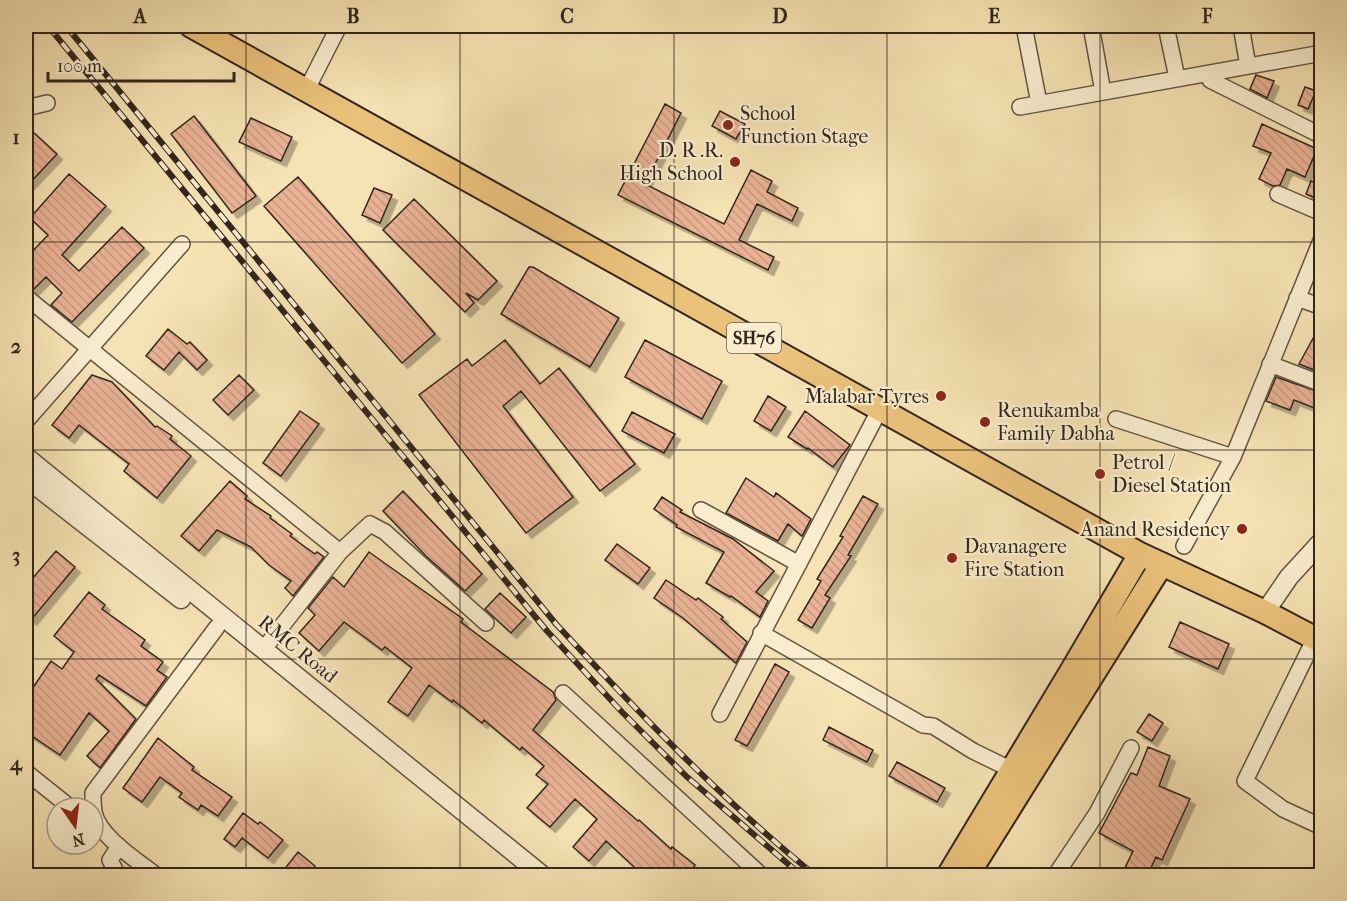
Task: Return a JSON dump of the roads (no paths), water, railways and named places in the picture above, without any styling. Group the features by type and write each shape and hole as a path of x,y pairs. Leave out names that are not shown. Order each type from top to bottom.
{"main road":[{"name":"SH76","path":"191,26 1140,554 1318,640"},
{"path":"967,876 1133,589 1140,554"},
{"path":"948,876 1012,770 1133,589 1162,564"}],"street":[{"path":"307,89 339,26"},
{"path":"1024,26 1039,103"},
{"path":"1091,26 1103,92"},
{"path":"1166,26 1177,78"},
{"path":"1241,26 1248,66"},
{"path":"1020,107 1322,52"},
{"path":"1210,80 1322,136"},
{"path":"26,108 47,103"},
{"path":"1278,194 1322,213"},
{"path":"1184,546 1233,457 1322,238"},
{"path":"26,421 182,244"},
{"path":"26,297 340,552"},
{"path":"1297,298 1322,307"},
{"path":"1270,364 1322,384"},
{"path":"720,714 880,409"},
{"path":"1116,419 1233,457"},
{"name":"RMC Road","path":"26,457 543,876"},
{"name":"RMC Road","path":"26,478 217,627 526,876"},
{"path":"701,510 799,564"},
{"path":"263,650 340,552 370,524 385,532 486,623"},
{"path":"1264,612 1288,577 1322,541"},
{"path":"93,796 93,793 217,627"},
{"path":"762,633 924,725 933,726 973,751 1012,770"},
{"path":"1318,640 1245,782 1283,809 1322,827"},
{"path":"563,693 762,876"},
{"path":"1054,876 1097,813 1131,748"},
{"path":"26,772 56,796"},
{"path":"105,833 158,876"},
{"path":"118,876 110,860 119,846"}],"railway":[{"path":"48,26 547,631 622,712 686,776 802,876"},
{"path":"66,26 556,624 714,786 816,876"}],"place":[{"name":"School Function Stage","path":"728,125"},
{"name":"D. R .R. High School","path":"735,162"},
{"name":"Malabar Tyres","path":"941,396"},
{"name":"Renukamba Family Dabha","path":"985,422"},
{"name":"Petrol / Diesel Station","path":"1100,474"},
{"name":"Anand Residency","path":"1242,529"},
{"name":"Davanagere Fire Station","path":"952,558"}]}
